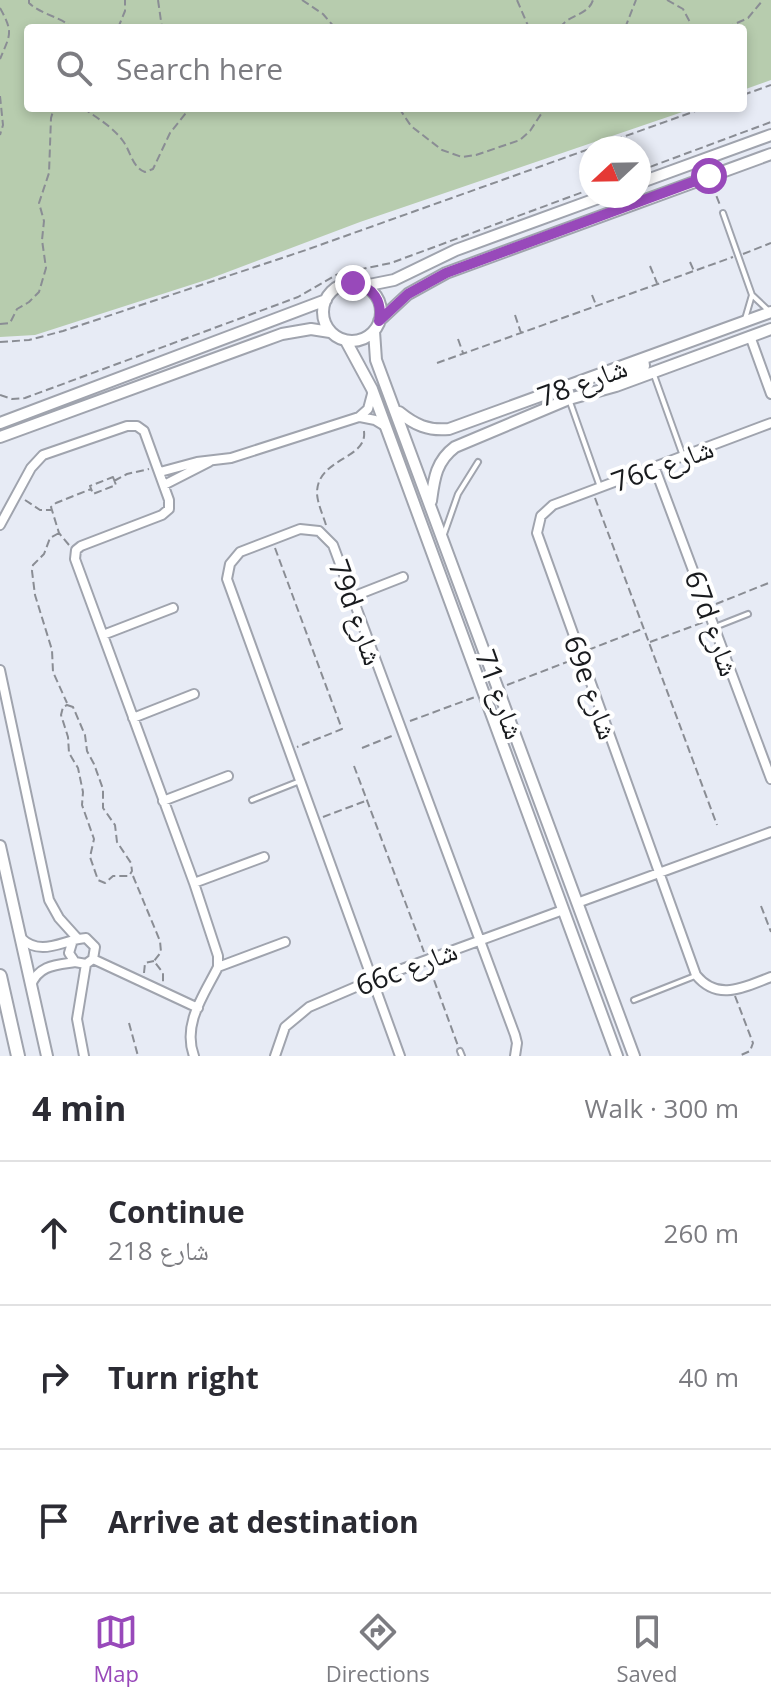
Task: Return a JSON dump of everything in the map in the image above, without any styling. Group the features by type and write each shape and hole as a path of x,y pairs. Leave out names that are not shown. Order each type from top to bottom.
{"highway":[{"path":"0,976 18,1056"}],"street":[{"path":"651,179 771,135"},
{"path":"0,437 282,334 311,329 330,332 346,341 361,340 408,294 446,273 771,154"},
{"path":"364,286 394,280 456,250 579,205"},
{"path":"330,332 323,316 326,300 342,285 353,283 364,286 379,303 376,326"},
{"path":"0,423 326,300"},
{"name":"شارع 78","path":"396,409 418,426 449,429 771,312"},
{"path":"704,354 700,351 703,345 743,323"},
{"name":"شارع 71","path":"376,326 376,360 634,1056"},
{"name":"شارع 78","path":"431,503 435,472 446,453 455,447 569,399 606,389 771,329"},
{"path":"750,336 771,394"},
{"name":"شارع 71","path":"346,341 372,389 617,1056"},
{"path":"606,389 615,380 644,366 643,359"},
{"path":"359,417 371,403 372,389"},
{"path":"158,469 231,458 359,417 385,426"},
{"name":"76c شارع","path":"553,505 771,423"},
{"path":"0,525 34,463 54,450 127,426 137,426 144,431 170,504 166,513 83,545 76,550 75,559 217,953 218,967 189,1031 194,1056"},
{"path":"164,485 209,462"},
{"name":"67d شارع","path":"654,466 771,779"},
{"name":"69e شارع","path":"553,505 541,516 537,533 696,975"},
{"name":"79d شارع","path":"400,1056 227,579 230,564 236,556 309,528 323,533 333,545 515,1035 515,1056"},
{"path":"352,597 403,577"},
{"path":"103,635 173,608"},
{"path":"0,670 49,900 74,940 73,959"},
{"path":"133,718 194,694"},
{"path":"163,801 228,776"},
{"path":"539,845 543,842 548,844 568,896 577,903 771,832"},
{"path":"0,846 47,1056"},
{"path":"194,883 264,857"},
{"name":"66c شارع","path":"275,1056 285,1027 295,1016 323,1000 563,910"},
{"path":"21,938 37,947 86,938 93,943 96,951 89,962 77,1019 84,1056"},
{"path":"218,967 285,942"},
{"path":"31,985 38,972 73,959 142,982 198,1008"},
{"path":"696,975 708,987 724,992 771,977"}],"lane":[{"path":"723,213 752,295 771,312"},
{"path":"743,323 752,295"},
{"path":"653,372 683,456"},
{"path":"569,399 596,488"},
{"path":"443,536 458,494 478,462"},
{"path":"713,623 748,614"},
{"path":"252,800 300,781"},
{"path":"634,1000 696,975"}],"path":[{"path":"29,0 39,12 68,24"},
{"path":"120,24 125,0"},
{"path":"158,0 161,24"},
{"path":"302,0 332,24"},
{"path":"517,0 527,24"},
{"path":"562,24 589,8 593,0"},
{"path":"627,24 636,0"},
{"path":"667,0 683,9 691,24"},
{"path":"735,24 748,18 763,0"},
{"path":"0,8 10,30 0,59"},
{"path":"747,94 771,85"},
{"path":"0,96 3,125 0,135"},
{"path":"0,324 10,323 17,309 35,298 41,286 46,263 42,240 44,221 39,203 49,173 53,112"},
{"path":"88,112 113,130 124,142 137,168 145,172 153,169 170,133 187,112"},
{"path":"402,112 411,126 442,150 462,157 520,140 542,112"},
{"path":"0,342 29,340 63,331 306,250 693,112"},
{"path":"651,167 771,122"},
{"path":"709,176 723,213"},
{"path":"0,395 12,399 25,398 298,297 338,274 383,265 579,193"},
{"path":"437,363 771,243"},
{"path":"690,262 694,271"},
{"path":"650,266 657,284"},
{"path":"592,295 596,306"},
{"path":"515,315 521,333"},
{"path":"458,339 463,353"},
{"path":"333,545 318,501 318,487 329,468 362,446 365,437 359,417"},
{"path":"114,481 127,474 158,469"},
{"path":"51,510 53,504 91,489 90,486 104,480 113,477 116,485 93,494 91,489"},
{"path":"104,480 108,488"},
{"path":"97,483 100,491"},
{"path":"596,488 643,628 717,825"},
{"path":"22,498 40,510 51,510"},
{"path":"51,510 59,533 76,550"},
{"path":"59,533 48,541 44,554 33,565 35,595 52,650 53,672 67,705 73,707 84,732 87,751 103,789 103,808 115,825 116,839 130,859 132,874 160,941 161,952 154,961 145,963 142,982"},
{"path":"272,540 342,729 288,750"},
{"path":"707,608 771,582"},
{"path":"649,643 713,623"},
{"path":"499,688 643,628"},
{"path":"362,748 483,693"},
{"path":"67,705 63,707 61,715 69,753 78,768 83,790 82,805 94,842 90,859 98,880 102,883 113,876 132,874"},
{"path":"354,766 461,1054"},
{"path":"314,820 368,800"},
{"path":"761,906 771,932"},
{"path":"154,961 164,976 160,991"},
{"path":"733,991 753,1043 750,1051 739,1056"},
{"path":"129,1023 138,1056"}],"green space":[{"path":"0,0 771,0 771,80 747,89 747,24 24,24 24,112 682,112 612,136 579,136 579,147 360,222 209,279 35,335 0,337"}],"route":[{"path":"353,283 369,289 377,298 381,309 379,321 408,294 446,273 709,176"}]}
